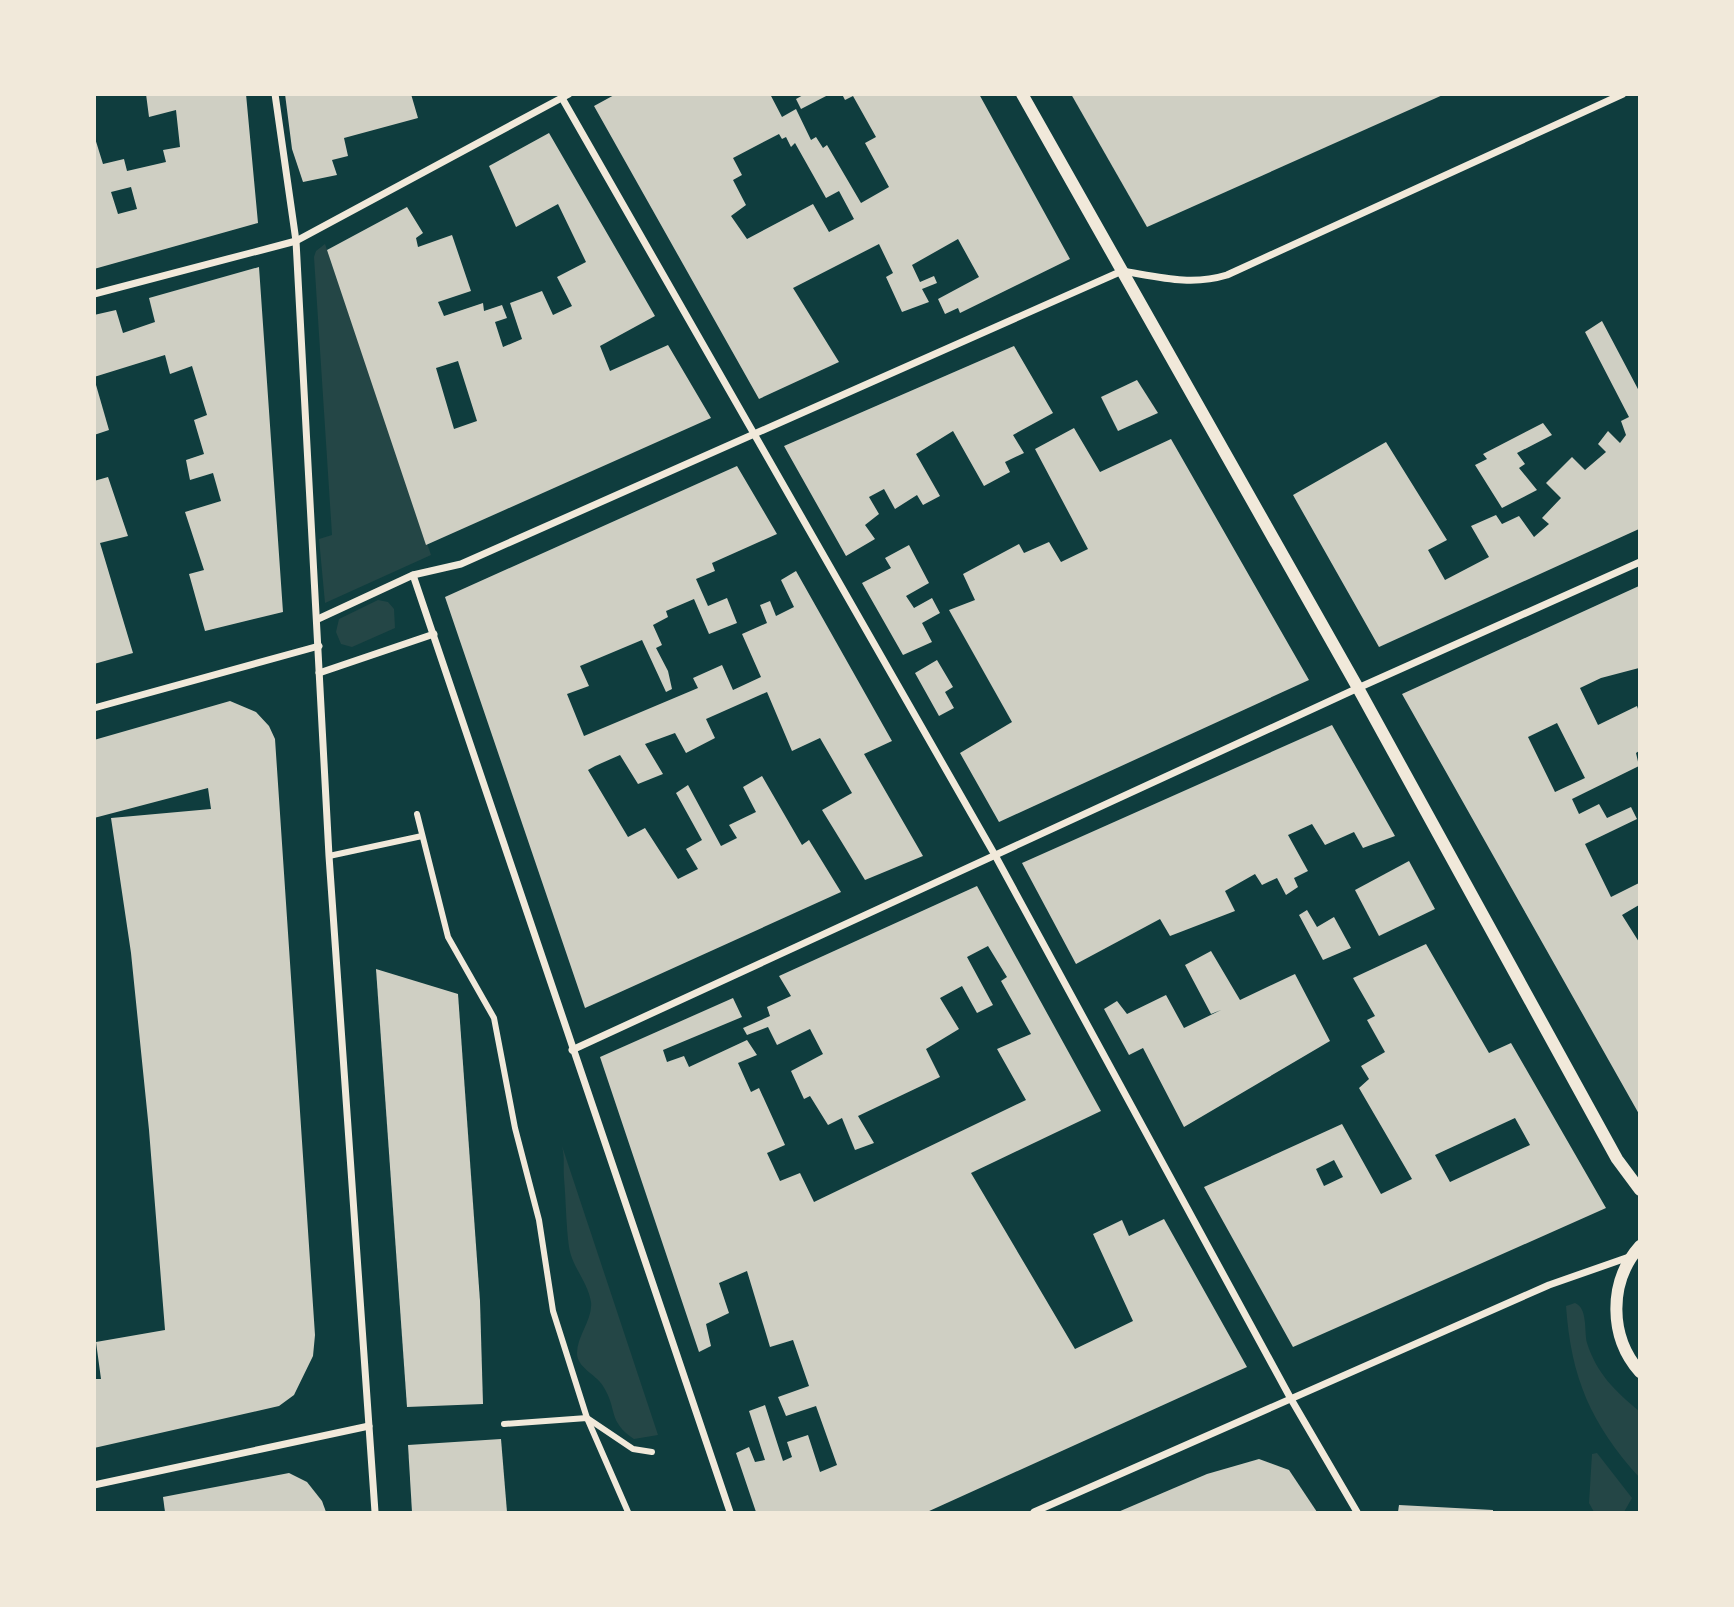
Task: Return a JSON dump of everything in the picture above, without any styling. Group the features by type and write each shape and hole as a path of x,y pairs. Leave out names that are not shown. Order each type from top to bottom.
{"street":[{"path":"275,94 296,241 329,856 375,1513"},
{"path":"1022,94 1358,688 1617,1159 1640,1190"},
{"path":"318,619 413,575 461,564 1122,271 1204,282 1227,275 1315,238 1623,94"},
{"path":"94,294 296,241 565,96 996,857 1357,1513"},
{"path":"572,1050 1358,688 1640,562"},
{"path":"413,575 730,1513"},
{"path":"319,674 434,634"},
{"path":"94,708 319,646"},
{"path":"417,814 448,937 494,1018 515,1128 539,1220 553,1311 587,1418 628,1513"},
{"path":"329,856 422,836"},
{"path":"1640,1247 1630,1257 1617,1289 1618,1333 1631,1363 1640,1372"},
{"path":"1034,1513 1549,1285 1630,1257"},
{"path":"504,1424 587,1418 633,1449 652,1452"},
{"path":"94,1485 369,1426"}],"shaded area":[{"path":"325,244 431,555 325,603 319,539 332,535 314,257 316,251"},
{"path":"378,600 388,602 394,609 395,628 352,647 341,644 336,632 339,619"},
{"path":"562,1146 658,1435 634,1439 626,1432 616,1420 603,1386 583,1367 578,1358 579,1340 590,1315 591,1302 569,1247"},
{"path":"1575,1303 1584,1315 1587,1343 1596,1364 1615,1389 1639,1411 1639,1477 1608,1438 1586,1399 1573,1356 1566,1306"},
{"path":"1597,1453 1632,1498 1624,1512 1594,1512 1589,1503 1592,1454"}],"building":[{"path":"146,94 246,94 258,223 94,269 94,135 103,164 124,159 127,171 166,162 163,150 180,147 176,110 149,117","holes":["131,187 137,209 118,214 111,192"]},
{"path":"285,94 411,94 418,118 344,138 348,156 332,160 337,175 303,182 292,149"},
{"path":"616,94 770,94 782,117 796,109 811,140 816,137 823,148 827,145 861,203 889,187 865,143 876,137 853,96 845,100 842,94 979,94 1070,259 960,313 958,308 945,314 938,299 979,277 958,239 912,265 920,282 934,276 937,283 922,289 929,302 902,312 886,277 893,273 879,244 793,288 839,362 759,399 594,106","holes":["779,134 782,139 786,137 791,147 795,143 826,198 839,191 854,219 829,232 813,204 747,239 731,216 746,205 733,180 742,175 733,158"]},
{"path":"805,94 830,94 801,109 796,99"},
{"path":"1071,94 1445,94 1147,227"},
{"path":"549,133 655,316 600,346 610,371 668,345 711,418 426,545 327,250 407,207 423,233 416,238 418,247 452,235 471,291 438,302 444,316 483,303 484,311 502,305 507,318 495,322 503,347 522,339 510,303 542,291 553,315 572,306 557,277 586,262 558,204 516,227 489,166","holes":["458,361 477,421 454,429 436,368"]},
{"path":"259,267 283,612 205,631 189,574 204,570 185,512 221,501 213,473 190,480 186,460 204,454 194,420 207,415 192,366 170,374 165,355 94,377 94,315 116,310 123,333 155,322 149,298"},
{"path":"1602,321 1639,391 1639,529 1379,647 1293,495 1386,442 1447,540 1428,550 1445,580 1489,557 1471,526 1496,515 1502,524 1519,516 1534,537 1549,524 1542,518 1561,498 1546,483 1572,457 1585,470 1606,452 1598,444 1608,431 1620,443 1626,435 1621,421 1629,417 1585,332"},
{"path":"1014,346 1053,413 1013,435 1024,453 1005,462 1010,472 984,486 953,431 916,454 940,496 923,505 917,495 895,509 884,489 869,497 879,514 865,525 875,539 846,556 784,446"},
{"path":"94,378 109,430 94,435"},
{"path":"1137,380 1158,413 1118,431 1101,397"},
{"path":"1543,423 1552,435 1517,453 1525,464 1519,468 1537,490 1502,508 1475,465 1487,459 1483,454"},
{"path":"1074,428 1100,472 1171,439 1309,680 999,822 960,753 1012,722 949,610 975,600 963,574 1019,544 1024,553 1049,542 1061,562 1088,549 1035,449"},
{"path":"737,466 777,534 712,563 715,571 696,579 708,606 727,598 737,623 709,634 694,599 666,611 668,617 653,625 662,645 656,648 668,671 672,689 666,692 642,640 580,666 589,686 567,694 584,736 698,688 693,678 722,665 733,690 761,677 742,634 767,623 760,605 770,601 776,616 794,607 781,580 796,571 892,741 864,754 923,856 865,880 822,810 852,793 820,738 792,751 767,692 706,719 715,738 686,753 675,733 645,744 663,774 638,784 620,755 595,766 588,770 628,837 645,828 678,879 698,869 686,849 702,840 676,793 688,785 721,846 737,838 729,825 756,812 743,787 762,776 802,845 809,840 841,892 585,1008 445,597"},
{"path":"108,477 128,536 100,543 133,653 94,664 94,481"},
{"path":"909,545 929,583 906,596 914,608 932,598 940,613 922,623 932,642 903,655 862,583 891,568 885,558"},
{"path":"1639,586 1639,668 1601,678 1580,688 1598,725 1637,706 1639,751 1636,753 1639,766 1572,799 1579,814 1599,804 1607,818 1631,807 1637,819 1585,844 1611,897 1639,883 1639,905 1622,915 1639,942 1639,1114 1402,694","holes":["1557,723 1585,778 1555,792 1528,737"]},
{"path":"937,660 953,687 945,692 954,708 939,716 915,673"},
{"path":"230,701 256,712 269,726 275,739 315,1335 313,1356 294,1395 279,1406 94,1448 94,1379 101,1379 96,1342 165,1330 131,953 111,818 211,809 208,788 94,818 94,740"},
{"path":"1332,725 1395,836 1363,848 1354,832 1325,845 1312,824 1288,835 1308,871 1294,878 1298,887 1286,895 1277,878 1262,885 1255,874 1225,891 1235,911 1170,936 1160,919 1076,964 1022,863"},
{"path":"1409,861 1435,909 1379,936 1355,890"},
{"path":"977,886 1101,1111 971,1173 1075,1349 1133,1321 1093,1234 1122,1220 1129,1236 1164,1219 1247,1367 927,1512 756,1512 736,1453 749,1447 755,1462 765,1460 749,1411 765,1405 783,1461 792,1457 787,1442 808,1435 820,1472 837,1465 816,1406 786,1416 778,1397 809,1386 793,1340 770,1347 747,1271 719,1283 729,1313 706,1324 711,1346 699,1352 600,1057 733,998 742,1017 663,1050 667,1062 684,1056 689,1067 747,1040 757,1055 738,1063 751,1092 759,1088 785,1145 767,1153 780,1181 800,1173 814,1202 1026,1100 997,1049 1031,1034 1001,981 1007,977 988,946 967,957 993,1005 977,1013 962,986 940,998 959,1029 926,1049 940,1077 858,1116 874,1143 855,1150 842,1118 828,1125 810,1096 804,1099 791,1071 823,1054 810,1029 777,1045 768,1027 747,1035 743,1028 770,1016 767,1007 791,996 779,976"},
{"path":"1307,910 1317,927 1334,917 1351,948 1323,960 1299,915"},
{"path":"1426,944 1489,1053 1511,1043 1606,1208 1293,1347 1204,1187 1342,1124 1381,1194 1412,1179 1359,1088 1369,1079 1361,1066 1385,1052 1367,1020 1375,1016 1353,978","holes":["1515,1118 1530,1145 1450,1182 1435,1155","1334,1160 1343,1177 1324,1186 1316,1169"]},
{"path":"1211,951 1240,1000 1295,974 1330,1041 1184,1127 1143,1048 1129,1055 1104,1009 1117,1001 1127,1014 1166,995 1184,1028 1221,1010 1211,1014 1185,965"},
{"path":"376,969 458,994 480,1301 483,1404 407,1407"},
{"path":"501,1439 507,1512 412,1512 408,1445"},
{"path":"1259,1459 1289,1470 1317,1512 1118,1512 1207,1474"},
{"path":"289,1473 307,1482 322,1501 326,1512 165,1512 163,1497"},
{"path":"1399,1505 1493,1510 1493,1512 1398,1512"}]}
